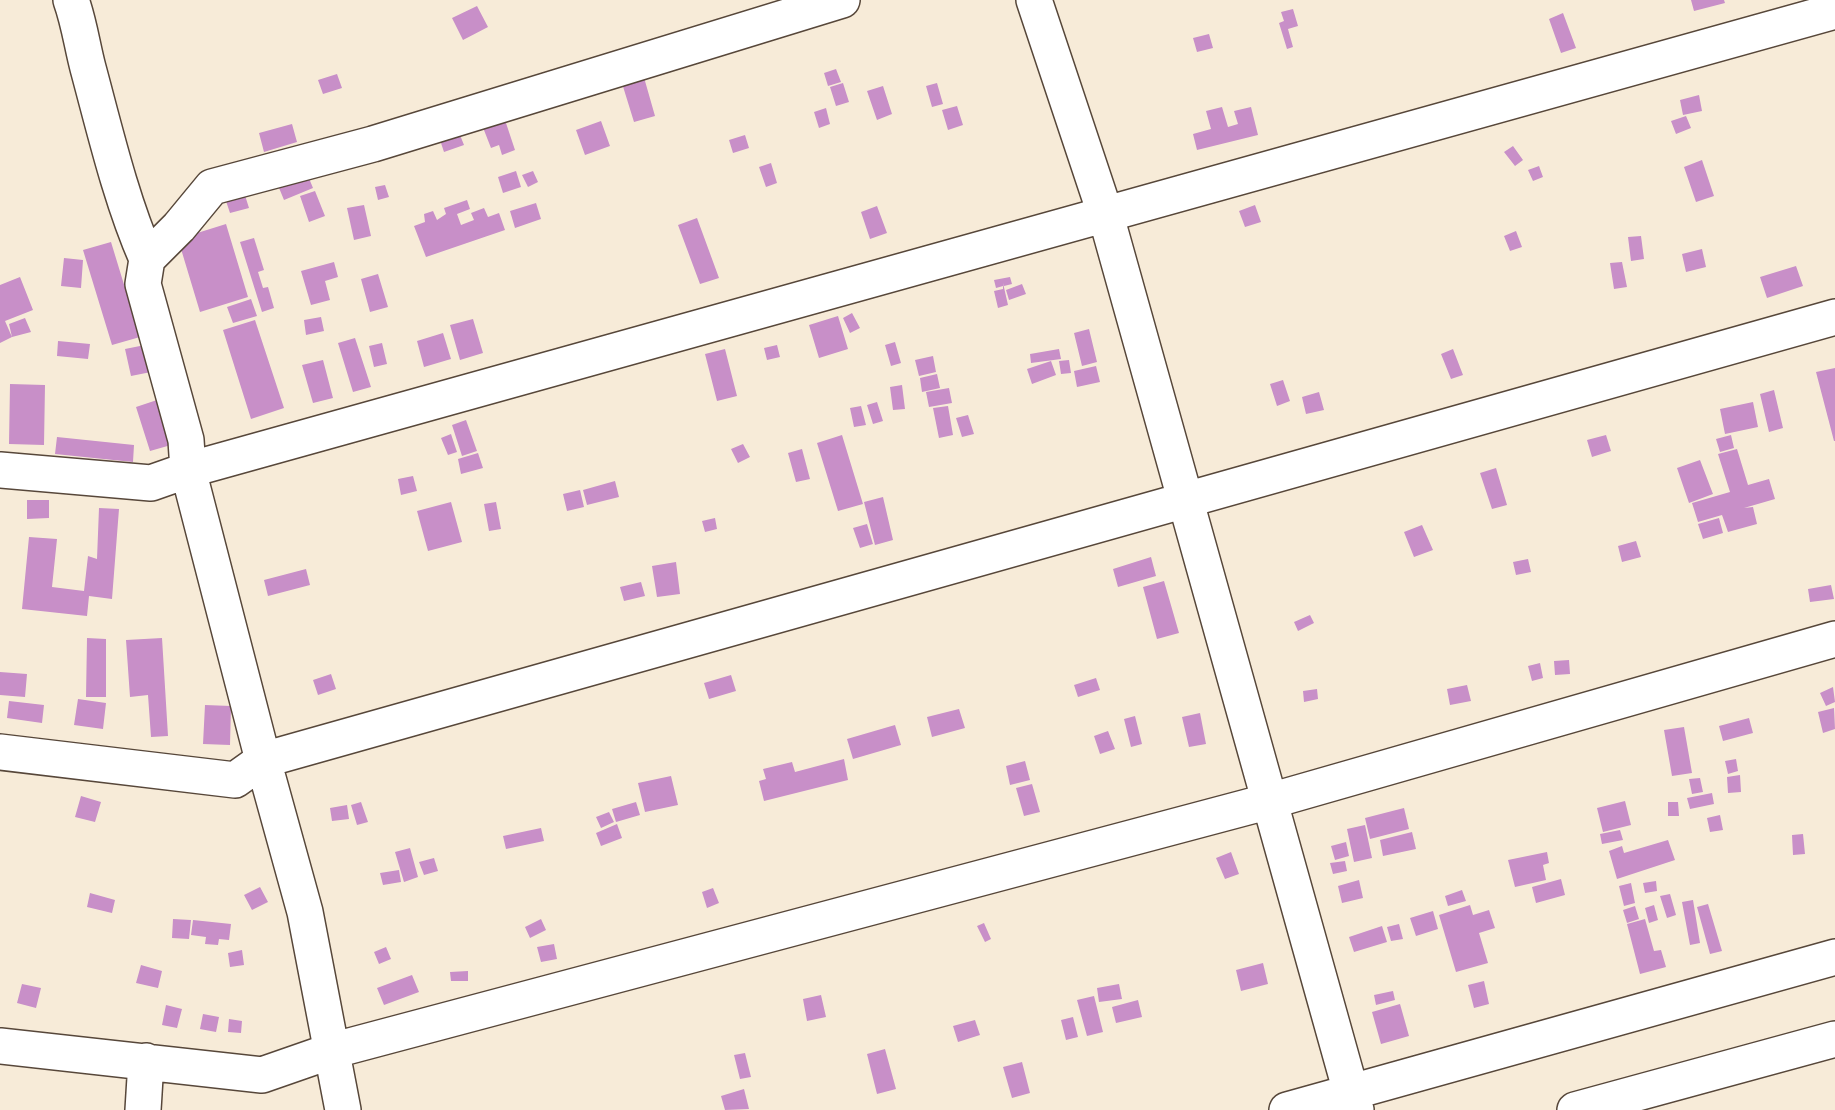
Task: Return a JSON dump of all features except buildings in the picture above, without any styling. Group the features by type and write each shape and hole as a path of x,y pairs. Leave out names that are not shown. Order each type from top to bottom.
{"street":[{"path":"71,0 133,227 147,259 143,284 186,440 188,470 262,760 305,912 343,1110"},
{"path":"147,259 212,187 373,144 842,0"},
{"path":"1034,0 1106,216 1354,1101"},
{"path":"0,470 151,483 188,470 1835,12"},
{"path":"0,752 235,780 262,760 1835,317"},
{"path":"0,1046 262,1075 331,1051 1270,801 1835,639"},
{"path":"1287,1110 1354,1101 1835,957"},
{"path":"1575,1110 1835,1039"},
{"path":"144,1110 146,1061"}]}
